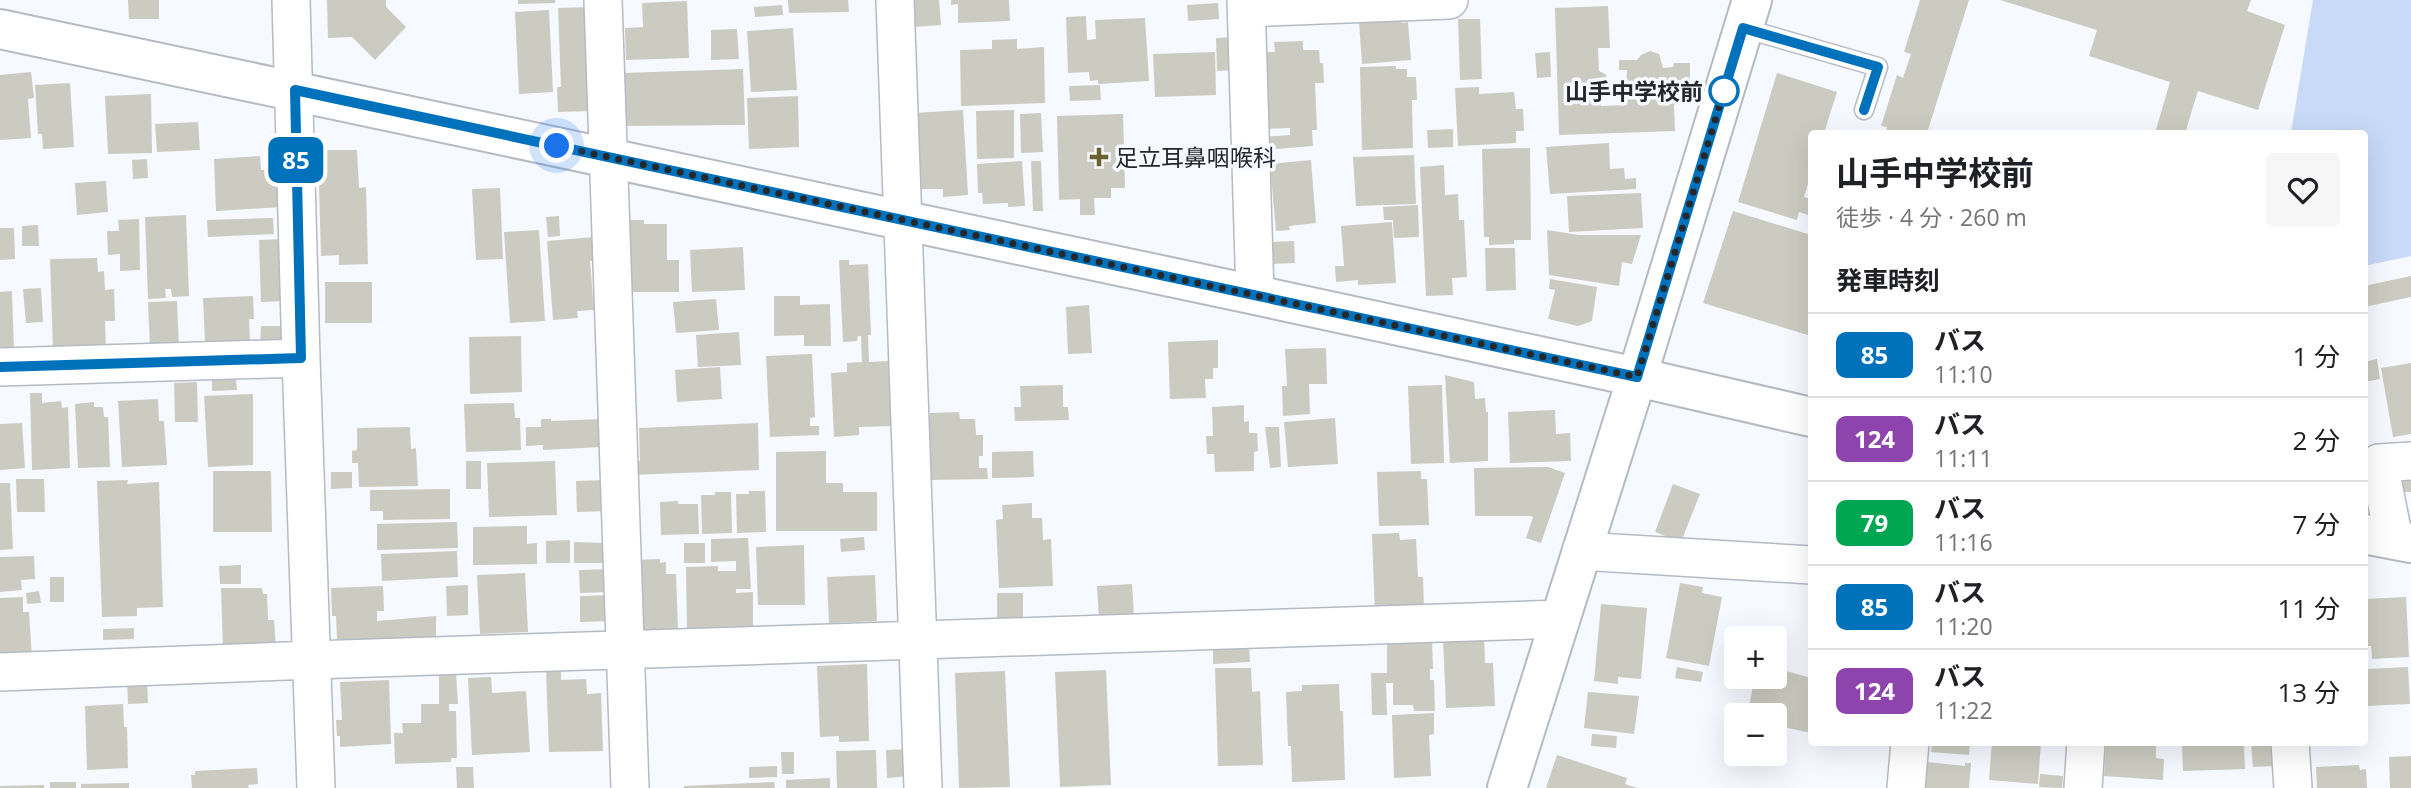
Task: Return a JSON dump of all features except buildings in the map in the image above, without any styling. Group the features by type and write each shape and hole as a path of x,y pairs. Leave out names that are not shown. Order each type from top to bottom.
{"street":[{"path":"291,0 316,788"},
{"path":"603,0 630,788"},
{"path":"895,0 923,788"},
{"path":"1255,295 1247,4 1449,0"},
{"path":"1507,788 1748,14"},
{"path":"0,29 1255,295 1808,416"},
{"path":"0,367 301,358"},
{"path":"2390,539 2379,463 2411,461"},
{"path":"1581,551 1808,565"},
{"path":"0,672 1561,619"},
{"path":"1906,788 1910,746"},
{"path":"2083,788 2086,746"},
{"path":"2290,746 2293,788"}],"lane":[{"path":"1748,14 1878,67 1864,110"}],"shaded area":[{"path":"2313,0 2411,0 2411,256 2368,265 2368,130 2291,130"}],"bus line":[{"name":"85","path":"0,367 301,358 295,90 1637,377 1743,28 1878,67 1864,110"}],"place":[{"name":"山手中学校前","path":"1724,91"},
{"name":"足立耳鼻咽喉科","path":"1099,157"}],"route":[{"path":"557,146 1637,377 1724,91"}]}
